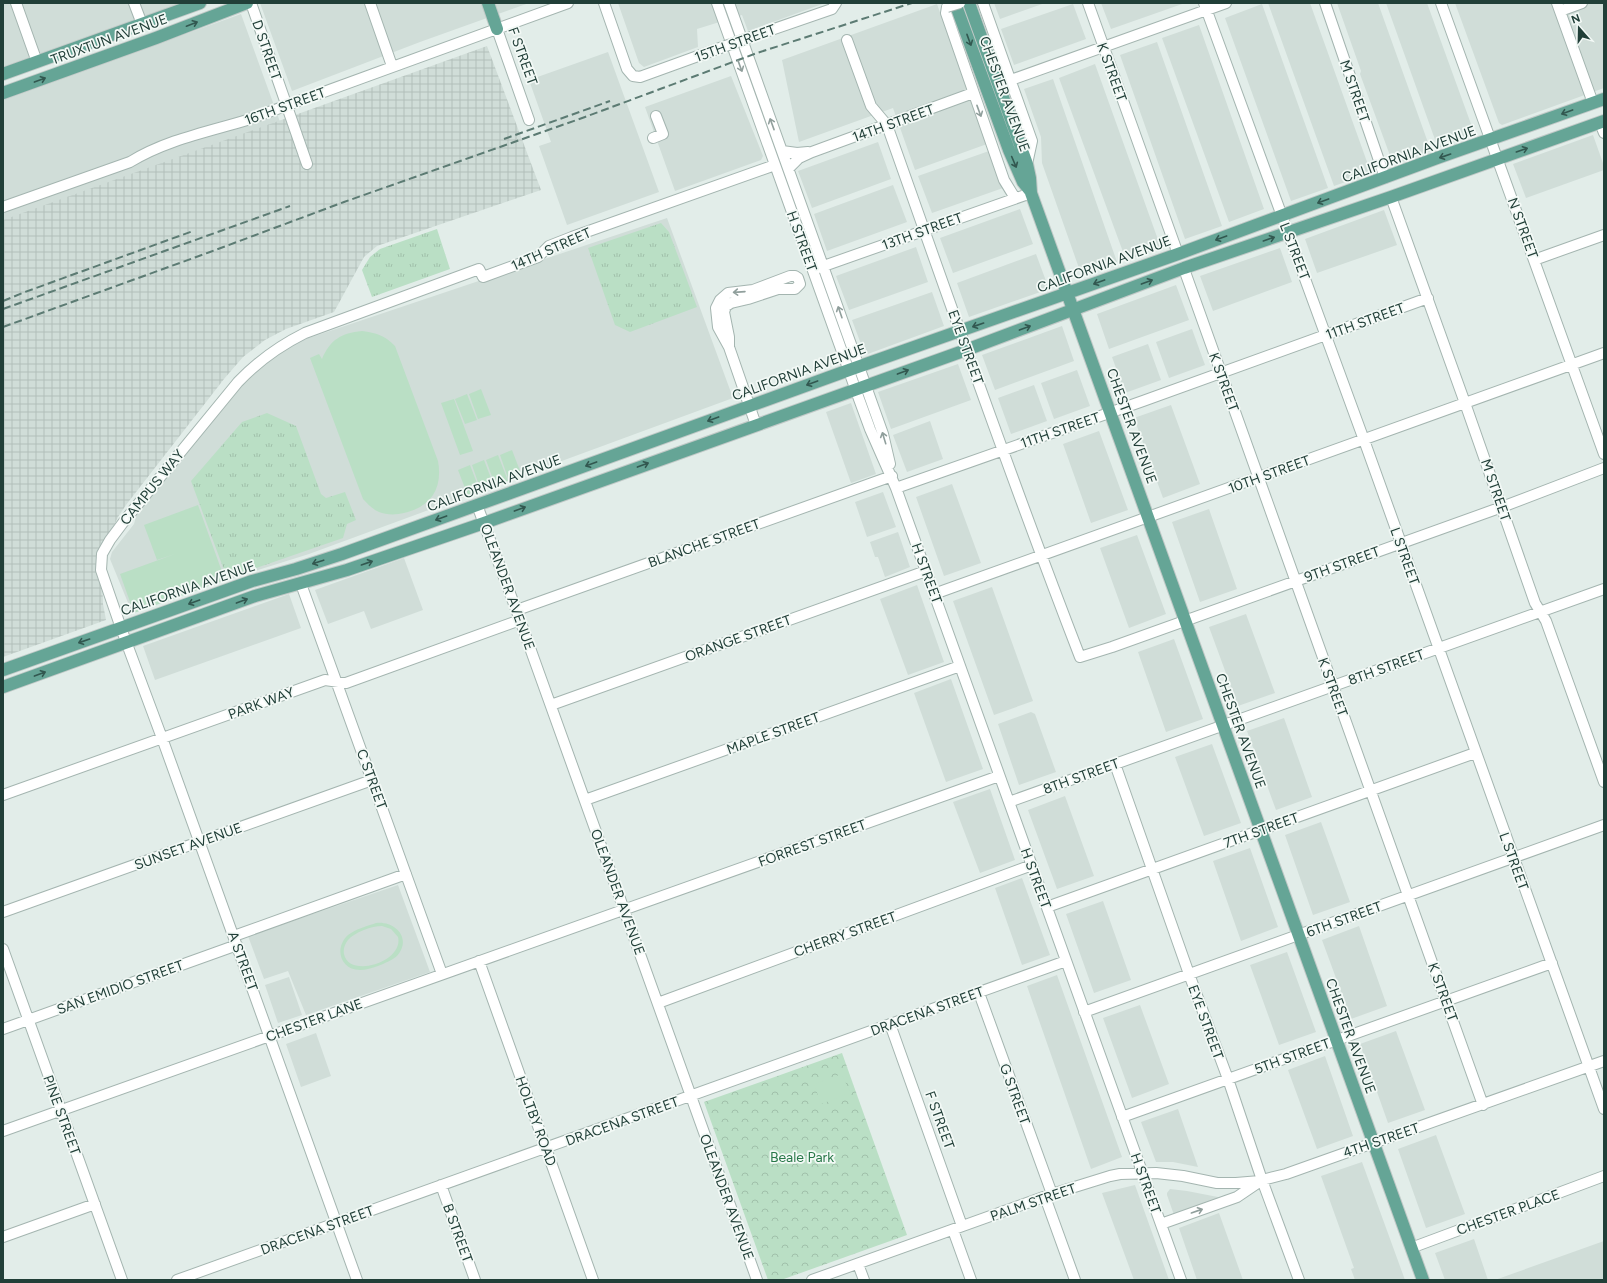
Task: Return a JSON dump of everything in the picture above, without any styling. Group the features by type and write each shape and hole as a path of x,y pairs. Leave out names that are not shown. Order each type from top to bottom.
{"main road":[{"name":"TRUXTUN AVENUE","path":"3,74 200,3"},
{"name":"TRUXTUN AVENUE","path":"3,93 128,48 234,6 247,3"},
{"name":"F STREET","path":"488,3 497,29"},
{"name":"CHESTER AVENUE","path":"969,3 1027,164 1031,193"},
{"name":"CHESTER AVENUE","path":"951,5 1009,150 1023,182 1031,193 1423,1280"},
{"path":"128,48 132,38 150,28 154,20"},
{"name":"CALIFORNIA AVENUE","path":"3,670 252,581 342,554 854,368 1178,254 1436,158 1598,101"},
{"path":"3,687 255,596 347,570 484,523 966,350 1184,269 1497,159 1603,125"}],"street":[{"path":"16,3 37,62"},
{"path":"134,3 142,24"},
{"name":"D STREET","path":"251,3 307,164"},
{"path":"370,3 392,66"},
{"name":"16TH STREET","path":"3,207 130,162 157,148 214,128 247,120 568,3"},
{"name":"15TH STREET","path":"604,3 627,69 633,76 640,77 832,9 836,3"},
{"name":"H STREET","path":"717,3 813,270 861,387 870,429 892,476 1181,1280"},
{"name":"H STREET","path":"729,3 824,266 854,368"},
{"path":"960,3 951,5 946,13 1004,180 1015,198"},
{"path":"983,3 1032,141 1027,164"},
{"name":"K STREET","path":"1088,3 1178,254"},
{"path":"1011,80 1103,47 1206,7 1226,3"},
{"name":"M STREET","path":"1325,3 1385,178"},
{"name":"N STREET","path":"1441,3 1604,454"},
{"path":"1582,3 1559,7 1598,101"},
{"name":"L STREET","path":"1206,7 1364,440 1604,1109"},
{"name":"F STREET","path":"497,29 529,120"},
{"name":"EYE STREET","path":"847,40 871,106 887,125 966,350 1041,556 1080,657"},
{"name":"14TH STREET","path":"789,168 799,158 812,152 973,93"},
{"path":"653,138 663,134 656,116"},
{"name":"14TH STREET","path":"782,151 797,153 812,152"},
{"path":"775,165 783,169 794,195 804,210"},
{"name":"14TH STREET","path":"268,354 285,342 305,333 479,269 483,278 538,257 549,246 572,237 775,165"},
{"name":"13TH STREET","path":"813,270 1031,193"},
{"name":"M STREET","path":"1391,197 1466,403 1535,603 1546,621 1604,782"},
{"path":"1534,260 1604,235"},
{"name":"K STREET","path":"1184,269 1483,1105"},
{"path":"729,347 729,337 724,312 726,306 778,289 795,289 800,284 798,278 795,276 790,276 753,290 732,292 722,297 716,308 719,330 729,347 756,425"},
{"name":"11TH STREET","path":"896,488 1110,413 1428,298"},
{"name":"10TH STREET","path":"934,594 1604,353"},
{"name":"CAMPUS WAY","path":"127,643 120,628 101,570 102,554 110,540 125,520 238,382 249,370 268,354"},
{"name":"9TH STREET","path":"1080,657 1185,621 1502,507 1604,468"},
{"name":"BLANCHE STREET","path":"519,615 892,476"},
{"name":"OLEANDER AVENUE","path":"477,505 519,615 757,1280"},
{"name":"ORANGE STREET","path":"551,704 926,571"},
{"name":"C STREET","path":"300,584 442,974"},
{"name":"8TH STREET","path":"1009,802 1604,589"},
{"name":"PARK WAY","path":"3,795 325,680 346,682 519,615"},
{"name":"A STREET","path":"127,643 358,1280"},
{"name":"MAPLE STREET","path":"585,800 960,666"},
{"name":"7TH STREET","path":"1046,907 1476,753"},
{"name":"EYE STREET","path":"1114,764 1228,1079 1298,1280"},
{"name":"FORREST STREET","path":"624,909 999,776"},
{"name":"SUNSET AVENUE","path":"3,912 372,780"},
{"name":"6TH STREET","path":"1084,1012 1604,825"},
{"name":"CHERRY STREET","path":"658,1002 1032,866"},
{"name":"SAN EMIDIO STREET","path":"3,1029 406,874"},
{"name":"CHESTER LANE","path":"3,1131 624,909"},
{"name":"PINE STREET","path":"3,949 122,1280"},
{"name":"HOLTBY ROAD","path":"479,961 593,1280"},
{"name":"DRACENA STREET","path":"177,1280 1066,961"},
{"name":"5TH STREET","path":"1122,1117 1552,963"},
{"name":"G STREET","path":"979,993 1075,1280"},
{"name":"F STREET","path":"890,1024 957,1228 970,1280"},
{"name":"4TH STREET","path":"1161,1224 1237,1197 1262,1180 1286,1174 1604,1061"},
{"name":"PALM STREET","path":"812,1280 1048,1196 1110,1176 1120,1174 1170,1174 1225,1183 1262,1180"},
{"name":"CHESTER PLACE","path":"1411,1248 1604,1176"},
{"name":"B STREET","path":"441,1185 476,1280"},
{"path":"3,1237 95,1204"},
{"path":"858,1264 864,1280"}],"shaded area":[{"path":"3,3 182,3 3,67"},
{"path":"260,3 529,3 420,42 292,91"},
{"path":"618,3 825,3 748,31 742,15 697,29 698,47 644,67 639,63"},
{"path":"994,3 1045,3 1000,19"},
{"path":"1101,3 1185,3 1111,29"},
{"path":"1268,3 1310,3 1371,173 1334,186"},
{"path":"1337,3 1378,3 1431,151 1396,164 1392,161 1360,74 1361,71"},
{"path":"1386,3 1427,3 1475,135 1438,148"},
{"path":"1455,3 1604,3 1604,88 1502,125 1499,123"},
{"path":"937,4 987,144 915,170 893,108 799,142 782,60"},
{"path":"1073,4 1086,39 1014,65 1001,29"},
{"path":"1262,4 1328,188 1291,201 1225,18"},
{"path":"241,14 284,133 3,264 3,100"},
{"path":"1199,25 1264,209 1229,222 1162,38"},
{"path":"1157,42 1222,226 1185,239 1120,55"},
{"path":"487,46 541,190 377,246 364,257 334,312 286,329 265,340 243,357 224,379 118,517 111,532 102,575 103,604 106,620 3,657 3,220"},
{"path":"608,52 659,192 567,225 539,146 551,142 529,80"},
{"path":"1095,64 1161,248 1126,260 1059,78"},
{"path":"731,76 763,156 761,160 675,191 645,107"},
{"path":"1053,79 1117,262 1087,274 1080,271 1042,163 1041,137 1024,89"},
{"path":"1593,135 1604,170 1526,198 1513,164"},
{"path":"878,142 891,179 812,208 798,171"},
{"path":"989,151 1003,188 932,213 918,176"},
{"path":"893,185 907,222 827,251 814,214"},
{"path":"1020,209 1033,244 953,273 940,238"},
{"path":"1384,210 1397,245 1317,273 1305,239"},
{"path":"667,218 733,398 309,554 131,610 110,559 112,552 134,524 137,513 253,372 272,357 300,341"},
{"path":"916,247 928,282 849,310 836,276"},
{"path":"1280,248 1292,282 1213,311 1200,276"},
{"path":"1036,254 1049,289 969,317 957,283"},
{"path":"1176,285 1189,320 1109,349 1097,314"},
{"path":"932,292 944,326 865,355 852,320"},
{"path":"1062,326 1074,361 995,390 982,355"},
{"path":"1192,329 1205,365 1169,378 1156,342"},
{"path":"1148,344 1161,380 1125,393 1112,357"},
{"path":"958,364 971,400 891,429 878,392"},
{"path":"1077,370 1090,406 1054,419 1041,383"},
{"path":"1034,385 1047,421 1011,434 998,398"},
{"path":"851,403 876,474 851,483 826,412"},
{"path":"1171,405 1200,484 1163,498 1134,418"},
{"path":"930,421 943,459 907,472 893,435"},
{"path":"1099,431 1128,510 1091,523 1063,444"},
{"path":"952,484 981,563 944,576 916,497"},
{"path":"883,492 896,527 867,537 855,502"},
{"path":"1209,509 1237,589 1200,602 1172,522"},
{"path":"898,532 910,567 885,577 878,557 875,557 870,542"},
{"path":"1137,535 1166,614 1129,628 1100,548"},
{"path":"404,558 423,610 371,629 364,611 328,624 315,590"},
{"path":"917,585 944,662 908,675 880,599"},
{"path":"992,587 1033,701 994,715 953,601"},
{"path":"289,594 301,628 155,680 143,646"},
{"path":"1246,614 1275,693 1238,706 1209,627"},
{"path":"1174,639 1203,719 1166,732 1138,652"},
{"path":"951,679 983,769 946,782 914,693"},
{"path":"1031,712 1035,714 1056,772 1019,785 998,724"},
{"path":"1284,718 1312,797 1276,810 1247,731"},
{"path":"1212,744 1241,823 1204,836 1175,757"},
{"path":"990,789 1015,860 980,873 953,802"},
{"path":"1065,796 1094,876 1057,889 1028,810"},
{"path":"1321,822 1350,902 1313,915 1285,835"},
{"path":"1250,848 1278,927 1241,941 1213,861"},
{"path":"1022,878 1050,955 1022,965 995,888"},
{"path":"398,885 430,972 306,1015 288,971 264,979 248,936"},
{"path":"1103,901 1131,980 1094,993 1066,914"},
{"path":"1359,926 1387,1006 1351,1019 1322,940"},
{"path":"1287,952 1316,1032 1279,1045 1250,965"},
{"path":"1057,975 1122,1157 1091,1169 1027,986"},
{"path":"289,977 302,1015 278,1023 265,985"},
{"path":"1140,1005 1169,1084 1132,1098 1103,1018"},
{"path":"1396,1031 1425,1110 1388,1123 1360,1044"},
{"path":"316,1033 331,1076 301,1087 286,1044"},
{"path":"1325,1056 1353,1136 1317,1149 1288,1070"},
{"path":"1178,1109 1198,1167 1173,1162 1156,1162 1141,1122"},
{"path":"1436,1135 1465,1214 1426,1228 1398,1149"},
{"path":"1362,1162 1405,1280 1355,1280 1351,1269 1354,1268 1321,1176"},
{"path":"1135,1185 1169,1280 1134,1280 1102,1193"},
{"path":"1170,1189 1223,1198 1174,1215 1167,1195"},
{"path":"1219,1213 1243,1280 1197,1280 1179,1228"},
{"path":"1474,1239 1488,1280 1445,1280 1435,1253"},
{"path":"1604,1241 1604,1280 1495,1280"}],"green space":[{"path":"661,223 669,232 697,307 630,332 615,325 588,248"},
{"path":"437,229 450,269 372,297 362,270 370,257 380,249"},
{"path":"362,331 380,335 395,346 438,461 439,480 433,495 421,506 404,513 382,513 372,508 363,499 310,358 319,354 322,359 325,352 337,339 348,334"},
{"path":"481,389 491,415 478,419 469,394"},
{"path":"467,394 477,420 465,424 455,399"},
{"path":"454,399 473,451 460,455 441,403"},
{"path":"267,413 296,426 321,494 326,498 345,492 356,520 347,524 343,538 227,578 191,481 242,422"},
{"path":"512,450 522,476 509,481 500,455"},
{"path":"498,455 508,481 495,485 486,460"},
{"path":"484,460 494,486 481,491 472,465"},
{"path":"470,465 480,491 468,496 458,470"},
{"path":"198,505 225,580 134,613 120,574 175,554 157,560 144,525"},
{"path":"376,923 390,925 400,932 403,943 401,950 397,956 386,963 367,969 353,969 344,962 341,957 341,946 344,940 351,933","holes":["382,926 391,929 398,937 398,946 393,954 385,960 365,966 355,965 348,961 344,954 344,947 351,937 359,932 373,927"]},
{"name":"Beale Park","path":"842,1053 907,1235 781,1280 768,1280 704,1102"},
{"path":"842,1074 850,1093 821,1104 814,1084"}],"railway":[{"path":"3,327 344,202 585,117 757,53 912,3"},
{"path":"504,139 610,101"},
{"path":"3,309 290,206"},
{"path":"3,301 193,231"}]}
